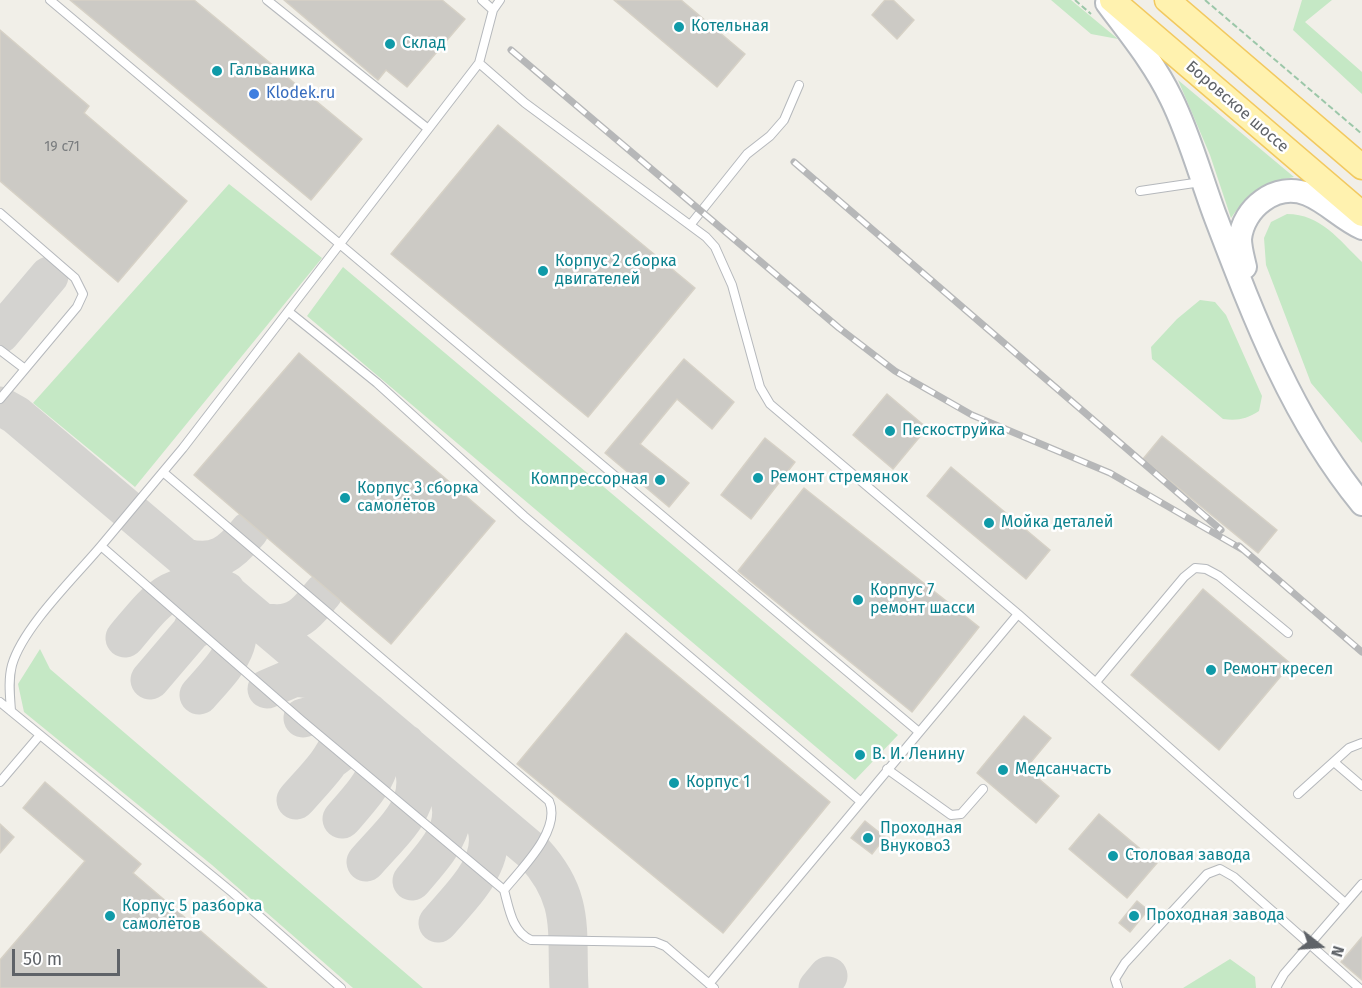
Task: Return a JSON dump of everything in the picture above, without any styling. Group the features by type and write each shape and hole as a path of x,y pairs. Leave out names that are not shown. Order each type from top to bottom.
{"main road":[{"name":"Боровское шоссе","path":"1112,0 1362,214"},
{"path":"1167,0 1362,167"}],"street":[{"path":"1105,0 1161,77 1173,100 1203,182 1296,409 1321,449 1362,504"},
{"path":"1256,315 1240,241 1249,214 1260,202 1277,193 1302,193 1362,228"}],"lane":[{"path":"50,0 919,732"},
{"path":"267,0 427,128"},
{"path":"482,0 493,10"},
{"path":"11,711 9,684 12,665 21,645 163,472 289,312 427,128 479,63 493,10 500,0"},
{"path":"479,63 535,110 691,224 715,247 725,266 760,387 770,404 1018,614 1345,903"},
{"path":"691,224 747,154 770,136 784,120 799,85"},
{"path":"1140,191 1203,182"},
{"path":"0,213 75,278 83,291 77,307 0,399"},
{"path":"289,312 377,383 533,524 860,801"},
{"path":"0,350 25,369"},
{"path":"163,472 549,801 552,809 549,828 534,853 504,890"},
{"path":"101,546 301,720 504,890 514,922 523,936 531,940 655,942 665,946 711,986 860,801 1018,614"},
{"path":"1096,682 1195,568 1200,567 1219,576 1288,633"},
{"path":"0,702 233,893 341,988"},
{"path":"0,782 40,735"},
{"path":"1298,794 1349,748 1362,743"},
{"path":"1334,762 1362,786"},
{"path":"887,769 951,815 961,814 983,789"},
{"path":"1118,988 1115,979 1125,963 1207,874 1214,870 1225,871 1234,877 1359,988"},
{"path":"1276,988 1284,974 1362,884"}],"path":[{"path":"1205,0 1362,134"}],"green space":[{"path":"1051,0 1071,0 1118,39 1091,34"},
{"path":"1302,0 1332,0 1305,22 1362,72 1362,94 1293,30"},
{"path":"1178,80 1294,177 1257,189 1231,218 1210,155"},
{"path":"229,184 322,258 135,487 33,403"},
{"path":"1287,214 1310,218 1320,223 1362,262 1362,443 1311,383 1266,265 1264,238 1271,222"},
{"path":"343,267 898,735 855,780 307,316"},
{"path":"1200,300 1215,302 1226,315 1262,396 1259,411 1250,416 1242,419 1223,419 1152,359 1151,347 1177,319"},
{"path":"40,649 50,669 423,988 353,988 212,865 24,712 18,684"},
{"path":"1230,959 1255,977 1256,988 1183,988"}],"building":[{"name":"Гальваника","path":"70,0 194,0 362,139 311,200"},
{"name":"Склад","path":"284,0 442,0 465,19 407,87 386,70 378,80"},
{"name":"Котельная","path":"614,0 681,0 745,54 717,87"},
{"path":"885,0 893,0 914,20 897,39 872,15"},
{"path":"0,30 89,106 84,113 187,201 118,282 0,181"},
{"name":"Корпус 2 сборка двигателей","path":"498,125 695,288 588,417 391,254"},
{"name":"Корпус 3 сборка самолётов","path":"299,353 495,521 391,644 194,475"},
{"path":"684,359 734,402 712,429 677,399 640,444 689,483 669,507 605,453"},
{"name":"Пескоструйка","path":"887,394 927,428 893,469 853,435"},
{"path":"1162,436 1277,530 1258,553 1143,459"},
{"name":"Ремонт стремянок","path":"765,438 795,462 751,519 721,495"},
{"name":"Мойка деталей","path":"951,467 1050,550 1026,579 927,496"},
{"name":"Корпус 7 ремонт шасси","path":"804,488 979,627 912,712 738,571"},
{"name":"Ремонт кресел","path":"1203,589 1291,664 1219,750 1131,675"},
{"name":"Корпус 1","path":"626,633 830,802 723,933 517,764"},
{"name":"Медсанчасть","path":"1024,716 1051,738 1026,768 1059,796 1036,823 977,773"},
{"name":"Корпус 5 разборка самолётов","path":"45,782 141,864 133,873 267,988 0,988 0,960 85,861 23,808"},
{"name":"Столовая завода","path":"1099,814 1157,863 1127,898 1069,849"},
{"name":"Проходная Внуково3","path":"865,821 885,837 872,854 851,838"},
{"path":"0,824 14,837 0,853"},
{"name":"Проходная завода","path":"1137,901 1148,910 1130,932 1119,923"},
{"path":"1362,937 1362,980 1341,962"}],"taxiway":[{"path":"0,334 49,276"},
{"path":"0,406 16,415 534,853 557,885 563,901 568,932 569,988"},
{"path":"186,558 206,560 222,556 236,546 249,531"},
{"path":"125,638 147,612 167,594 192,586 226,591 234,608 237,623 234,648 220,670 199,695"},
{"path":"191,632 207,622 222,618 275,624 288,623 303,615 323,593"},
{"path":"150,680 191,632 202,607"},
{"path":"267,689 295,677 331,682 339,702 343,718 342,733 337,747 320,773 296,800"},
{"path":"303,718 343,707 369,713 377,730 380,745 377,770 363,794 342,819"},
{"path":"333,758 359,742 385,739 406,744 413,764 416,780 409,809 391,835 366,862"},
{"path":"412,881 434,855 449,830 452,817 451,803 437,771"},
{"path":"438,923 474,880 487,850 488,834 483,818 471,800"},
{"path":"818,988 828,976"}],"railway":[{"path":"511,50 839,328 895,371 972,415 1110,473 1245,551"},
{"path":"794,162 1221,530"},
{"path":"1239,546 1362,652"}],"place":[{"name":"Котельная","path":"679,27"},
{"name":"Склад","path":"390,44"},
{"name":"Гальваника","path":"217,71"},
{"name":"Klodek.ru","path":"254,94"},
{"name":"Корпус 2 сборка двигателей","path":"543,271"},
{"name":"Пескоструйка","path":"890,431"},
{"name":"Ремонт стремянок","path":"758,478"},
{"name":"Компрессорная","path":"660,480"},
{"name":"Корпус 3 сборка самолётов","path":"345,498"},
{"name":"Мойка деталей","path":"989,523"},
{"name":"Корпус 7 ремонт шасси","path":"858,600"},
{"name":"Ремонт кресел","path":"1211,670"},
{"name":"В. И. Ленину","path":"860,755"},
{"name":"Медсанчасть","path":"1003,770"},
{"name":"Корпус 1","path":"674,783"},
{"name":"Проходная Внуково3","path":"868,838"},
{"name":"Столовая завода","path":"1113,856"},
{"name":"Корпус 5 разборка самолётов","path":"110,916"},
{"name":"Проходная завода","path":"1134,916"}]}
